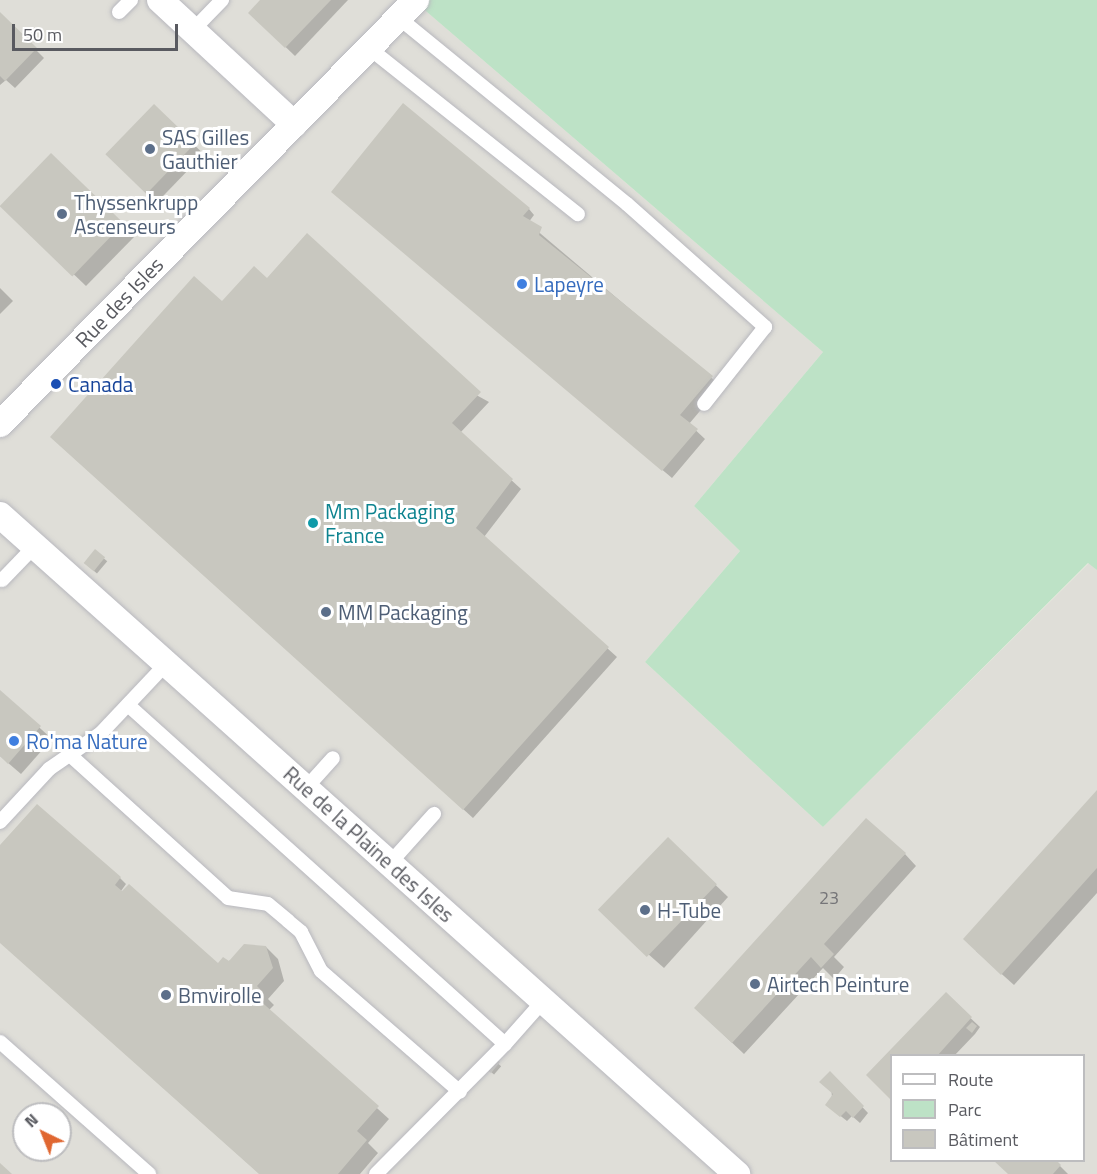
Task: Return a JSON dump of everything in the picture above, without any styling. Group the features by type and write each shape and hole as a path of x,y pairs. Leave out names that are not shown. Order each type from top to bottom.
{"street":[{"path":"160,0 294,124"},
{"name":"Rue des Isles","path":"0,424 417,0"},
{"name":"Rue de la Plaine des Isles","path":"0,515 543,1001 725,1170"}],"lane":[{"path":"119,12 131,0"},
{"path":"193,30 222,0"},
{"path":"399,18 627,204 765,327 704,404"},
{"path":"369,48 578,214"},
{"path":"2,580 35,546"},
{"path":"0,822 70,755 128,705 167,663"},
{"path":"128,705 505,1044"},
{"path":"70,755 228,898 268,904 301,932 321,971 460,1092"},
{"path":"306,788 333,758"},
{"path":"390,863 434,814"},
{"path":"376,1174 460,1092 543,1001"},
{"path":"0,1042 148,1174"}],"shaded area":[{"path":"0,0 413,0 823,352 694,506 740,551 645,662 823,827 1089,563 1097,570 1097,1174 0,1174"}],"green space":[{"path":"413,0 1097,0 1097,570 1088,563 823,827 645,662 740,551 694,506 823,352"}],"building":[{"path":"260,0 331,0 285,48 248,13"},
{"path":"0,12 37,48 5,81 0,76"},
{"name":"Lapeyre","path":"403,103 530,208 523,216 542,227 539,235 713,376 680,415 698,429 662,471 331,192"},
{"name":"SAS Gilles Gauthier","path":"154,104 195,144 146,194 105,154"},
{"name":"Thyssenkrupp Ascenseurs","path":"51,153 124,223 72,276 0,207"},
{"name":"Mm Packaging France","path":"307,233 481,392 452,423 513,479 476,528 609,647 463,810 50,437 194,276 222,301 254,266 267,278"},
{"path":"95,549 105,557 94,571 84,563"},
{"name":"Ro'ma Nature","path":"0,690 41,726 8,764 0,756"},
{"path":"1097,790 1097,868 1001,975 963,939"},
{"name":"Bmvirolle","path":"37,804 121,877 115,885 122,891 129,884 218,963 223,957 229,961 244,944 266,946 273,968 257,986 263,992 257,998 379,1106 357,1131 367,1140 338,1174 259,1174 0,943 0,845"},
{"path":"866,818 906,853 824,944 834,954 821,968 811,957 732,1043 694,1008"},
{"path":"668,837 717,884 647,957 598,910"},
{"path":"946,992 972,1017 939,1054 890,1054 890,1099 866,1075"},
{"path":"972,1022 977,1026 972,1033 966,1028"},
{"path":"495,1059 500,1062 491,1073 486,1069"},
{"path":"830,1071 864,1106 853,1118 846,1111 840,1117 825,1105 833,1094 819,1082"},
{"path":"995,1162 1058,1162 1061,1165 1053,1174 1008,1174"},
{"path":"0,1163 12,1174 0,1174"}],"place":[{"name":"SAS Gilles Gauthier","path":"150,149"},
{"name":"Thyssenkrupp Ascenseurs","path":"62,214"},
{"name":"Lapeyre","path":"522,284"},
{"name":"Canada","path":"56,384"},
{"name":"Mm Packaging France","path":"313,523"},
{"name":"MM Packaging","path":"326,612"},
{"name":"Ro'ma Nature","path":"14,741"},
{"name":"H-Tube","path":"645,910"},
{"name":"Airtech Peinture","path":"755,984"},
{"name":"Bmvirolle","path":"166,995"}]}
